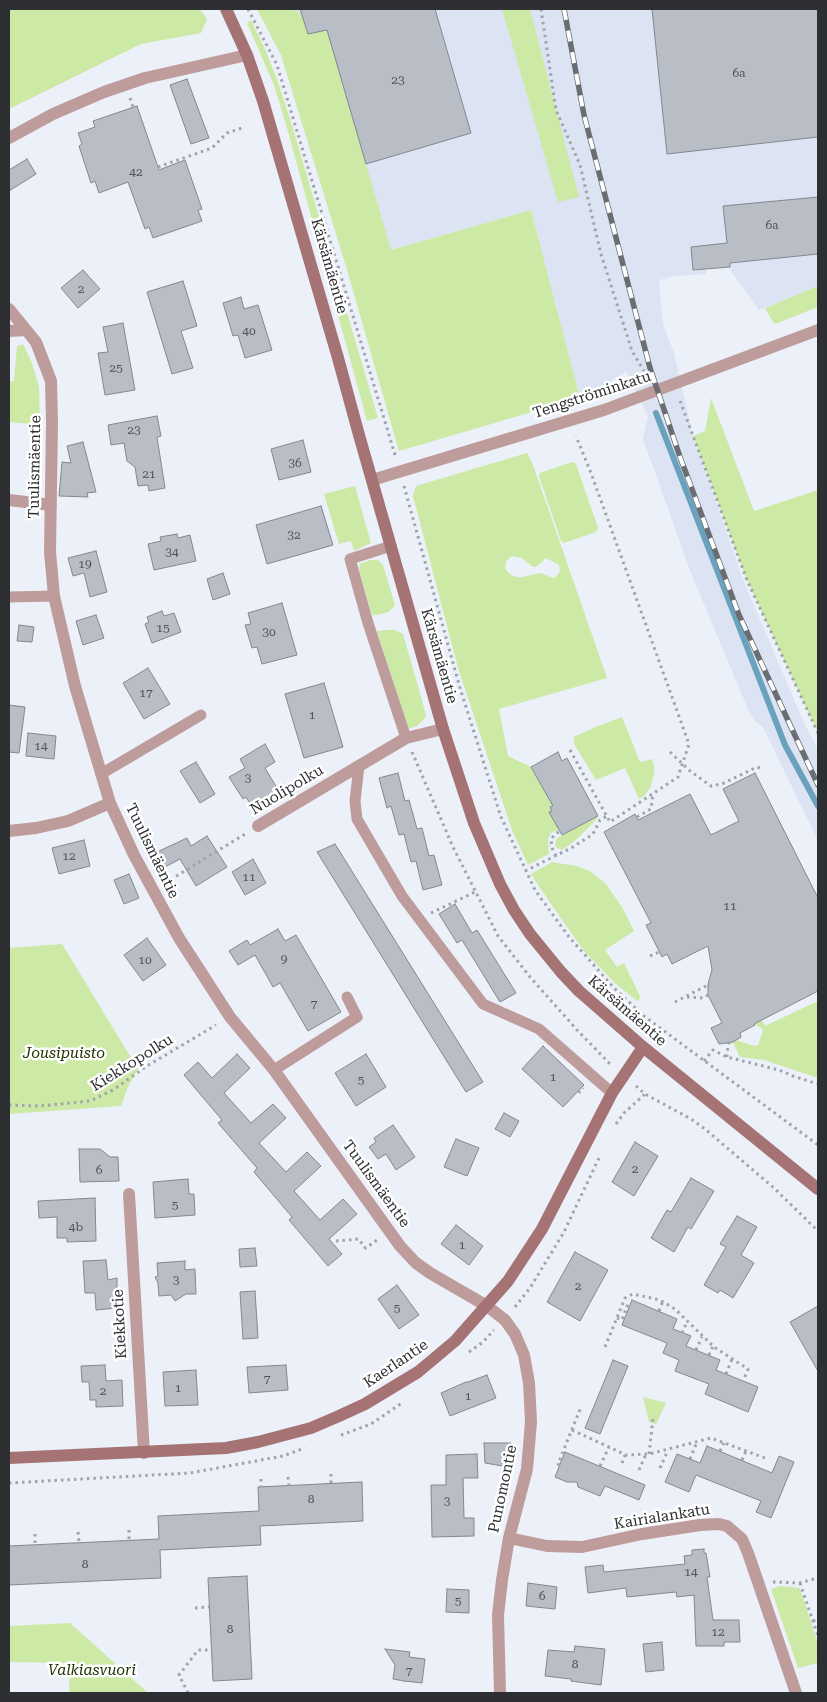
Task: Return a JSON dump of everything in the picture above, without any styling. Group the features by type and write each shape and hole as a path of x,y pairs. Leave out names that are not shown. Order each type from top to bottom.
{"street":[{"name":"Kärsämäentie","path":"226,9 247,55 283,167 443,729 483,847 514,910 530,934 561,972 606,1015 818,1189"},
{"path":"9,138 53,114 104,92 145,78 247,55"},
{"name":"Tuulismäentie","path":"9,309 36,342 50,381 52,422 50,552 54,596 75,686 110,803 152,890 179,938 230,1017 274,1070 400,1246 416,1263 430,1273 487,1306"},
{"path":"9,331 26,330"},
{"name":"Tengströminkatu","path":"372,480 604,410 818,330"},
{"path":"9,500 51,505"},
{"name":"Nuolipolku","path":"258,826 406,738 443,729"},
{"path":"9,831 36,828 68,821 110,803"},
{"name":"Kaerlantie","path":"9,1458 226,1448 258,1442 311,1428 339,1416 365,1404 418,1372 455,1341 508,1281 542,1229 612,1093 643,1047"},
{"name":"Kiekkotie","path":"129,1194 144,1453"},
{"name":"Punomontie","path":"487,1306 505,1320 515,1334 524,1356 529,1383 531,1422 527,1469 509,1538 498,1615 500,1693"},
{"name":"Kairialankatu","path":"509,1538 547,1546 582,1546 652,1532 700,1525 719,1524 726,1526 742,1539 796,1693"}],"lane":[{"path":"391,546 350,559 406,738"},
{"path":"9,597 54,596"},
{"path":"101,774 201,715"},
{"path":"359,766 355,802 357,819 402,896 483,1004 540,1029 612,1093"},
{"path":"274,1070 357,1017 348,998"}],"path":[{"path":"248,9 278,65 395,455"},
{"path":"541,9 556,110 580,165 601,254 632,351 644,370"},
{"path":"158,167 212,148 227,134 245,127"},
{"path":"680,401 746,580 818,733"},
{"path":"570,750 610,822 678,777 689,744 592,473 576,436"},
{"path":"404,488 463,697 501,817 535,890 569,937 614,988 644,1016 818,1145"},
{"path":"670,752 682,764 713,786 722,784 757,767 761,768 762,771"},
{"path":"637,817 651,810 653,793"},
{"path":"525,872 593,834 600,820 607,816"},
{"name":"Nuolipolku","path":"152,890 258,826"},
{"path":"556,856 551,840 554,835 560,832"},
{"path":"420,919 475,892"},
{"path":"650,956 659,952"},
{"path":"675,1002 708,985"},
{"path":"684,997 703,998 708,995"},
{"name":"Kiekkopolku","path":"9,1105 40,1106 90,1102 114,1090 147,1066 230,1017"},
{"path":"727,1057 728,1044 731,1040"},
{"path":"704,1061 713,1050 727,1057 779,1070 818,1084"},
{"path":"614,1126 624,1113 645,1094 691,1119 704,1129 774,1188 818,1231"},
{"path":"517,1304 530,1288 564,1232 600,1155"},
{"path":"336,1241 359,1239 366,1248 379,1239"},
{"path":"605,1347 624,1298 633,1294 663,1302 674,1309 713,1346 748,1369 743,1381"},
{"path":"659,1311 663,1302"},
{"path":"617,1318 622,1320 627,1306 629,1307"},
{"path":"682,1333 687,1322"},
{"path":"696,1350 702,1336"},
{"path":"709,1355 713,1346"},
{"path":"726,1374 732,1359"},
{"path":"560,1465 558,1464 581,1407"},
{"path":"639,1470 647,1454 653,1418"},
{"path":"572,1430 625,1454 647,1454 711,1438 765,1458"},
{"path":"690,1459 697,1442"},
{"path":"720,1451 724,1443"},
{"path":"600,1466 608,1447"},
{"path":"660,1468 668,1449"},
{"path":"742,1460 746,1451"},
{"path":"622,1463 625,1454"},
{"path":"331,1474 331,1484"},
{"path":"288,1477 289,1486"},
{"path":"261,1479 262,1487"},
{"path":"128,1530 129,1540"},
{"path":"78,1532 79,1542"},
{"path":"35,1534 36,1545"},
{"path":"758,1581 800,1583 818,1578"},
{"path":"800,1583 818,1636"},
{"path":"195,1608 209,1608"},
{"path":"813,1621 818,1619"},
{"path":"188,1693 179,1675 198,1650 211,1650"}],"shaded area":[{"path":"257,9 818,9 818,286 759,310 728,267 706,269 706,274 675,276 659,280 663,325 674,353 693,436 744,582 805,725 818,749 818,841 763,727 750,714 691,573 643,439 648,416 626,372 580,398 531,210 345,263 281,55"}],"green space":[{"path":"9,9 200,9 207,19 201,33 141,44 9,109"},
{"path":"257,9 292,9 302,14 308,34 326,27 391,250 531,210 580,398 399,451 345,263 281,55"},
{"path":"502,9 530,9 579,197 558,202"},
{"path":"251,20 278,82 292,125 378,418 367,421 287,128 274,85 247,23"},
{"path":"818,286 818,307 775,324 771,319 765,308"},
{"path":"23,344 32,363 39,387 40,425 9,422 9,381 14,381 17,346"},
{"path":"711,398 754,511 818,490 818,733 747,580 693,436 705,431"},
{"path":"527,453 533,465 607,678 499,709 508,756 531,767 553,806 550,807 552,811 550,812 559,829 551,833 548,839 549,854 528,865 512,830 458,668 413,496 416,486","holes":["512,556 522,558 533,567 536,567 546,558 559,565 560,571 554,578 540,573 516,577 505,569 506,561"]},
{"path":"572,462 576,464 598,528 596,532 564,543 561,541 539,476 540,473"},
{"path":"355,486 371,543 354,551 351,541 339,544 324,494"},
{"path":"370,560 378,560 383,565 395,605 389,612 377,615 373,615 371,612 359,569 360,564"},
{"path":"395,630 403,634 426,716 417,726 410,728 408,728 377,631"},
{"path":"622,717 640,762 652,759 654,765 654,775 650,788 639,799 625,768 596,780 574,744 574,737"},
{"path":"598,816 576,840 562,850 556,847 557,838"},
{"path":"552,862 576,866 590,871 605,883 622,907 634,931 605,950 617,967 624,963 640,996 639,1000 637,1001 616,984 584,951 531,874"},
{"name":"Jousipuisto","path":"62,944 138,1069 128,1087 121,1106 9,1114 9,948"},
{"path":"818,1001 818,1078 764,1060 740,1057 733,1042 736,1040 755,1046 758,1045 763,1031 754,1024 762,1020 765,1026"},
{"path":"643,1397 666,1403 656,1424 649,1422"},
{"path":"780,1586 800,1588 818,1644 818,1663 798,1668 771,1589"},
{"name":"Valkiasvuori","path":"70,1623 148,1693 69,1693 70,1663 9,1662 9,1626"}],"building":[{"path":"300,9 435,9 471,133 366,164 327,30 308,34"},
{"path":"652,9 818,9 818,137 667,154"},
{"path":"187,79 209,138 191,144 170,85"},
{"path":"137,106 159,170 185,160 202,209 198,210 202,221 153,238 149,227 145,229 128,182 99,193 95,181 91,183 79,146 82,144 78,133 95,127 93,121"},
{"path":"27,159 36,174 9,191 9,170"},
{"path":"818,197 818,254 730,263 730,267 693,270 691,247 727,243 723,206"},
{"path":"83,270 100,289 78,308 61,288"},
{"path":"183,281 197,326 181,331 193,368 172,374 147,292"},
{"path":"241,297 244,309 258,305 272,350 245,358 238,335 233,336 223,303"},
{"path":"123,323 135,390 105,395 98,353 108,352 103,327"},
{"path":"157,416 161,436 157,437 165,488 149,491 148,485 138,486 135,467 127,461 124,443 111,445 108,425"},
{"path":"303,440 311,472 279,480 271,449"},
{"path":"83,442 96,492 87,493 88,497 59,496 62,462 71,463 67,446"},
{"path":"321,506 333,545 267,564 256,525"},
{"path":"177,534 178,538 190,535 196,561 154,570 148,544 161,541 160,537"},
{"path":"96,551 107,592 90,597 84,573 73,576 68,558"},
{"path":"223,573 230,594 213,600 207,579"},
{"path":"282,603 297,655 262,664 257,647 252,648 245,625 251,624 248,613"},
{"path":"162,611 164,616 174,613 181,632 152,643 145,624 149,622 147,617"},
{"path":"96,615 104,638 83,645 76,621"},
{"path":"19,625 34,627 32,642 17,641"},
{"path":"148,668 170,704 144,719 123,683"},
{"path":"324,683 343,747 304,758 285,694"},
{"path":"9,705 25,707 19,753 9,752"},
{"path":"28,733 56,736 54,759 26,756"},
{"path":"265,744 275,762 265,768 277,788 273,790 277,796 254,810 246,797 243,799 229,777 245,768 240,759"},
{"path":"558,752 562,761 567,758 598,816 562,835 549,812 552,811 550,807 553,806 531,767"},
{"path":"196,762 215,794 200,803 180,771"},
{"path":"398,773 405,801 409,800 417,829 422,828 429,856 434,855 442,885 423,890 416,861 411,862 404,834 399,835 391,806 387,808 379,778"},
{"path":"755,773 818,898 818,991 754,1024 740,1033 741,1037 733,1042 719,1044 711,1028 722,1023 708,995 708,984 712,970 708,946 672,964 667,954 662,957 646,925 651,923 604,832 635,814 638,820 690,794 711,835 739,821 723,789"},
{"path":"207,836 227,867 196,886 180,859 165,867 157,852 187,838 191,846"},
{"path":"84,840 90,866 59,874 52,848"},
{"path":"335,844 483,1082 466,1092 317,852"},
{"path":"253,859 266,883 245,895 232,872"},
{"path":"129,874 139,898 124,904 114,880"},
{"path":"455,904 472,933 477,930 516,993 500,1002 462,940 457,943 439,914"},
{"path":"278,929 285,941 296,935 341,1012 308,1031 280,983 273,987 255,955 238,965 229,951 247,940 250,945"},
{"path":"147,938 166,965 143,981 124,955"},
{"path":"543,1046 584,1085 563,1107 522,1069"},
{"path":"237,1054 250,1068 224,1093 251,1123 273,1104 286,1118 259,1143 286,1172 307,1152 321,1166 294,1191 320,1220 343,1199 357,1214 329,1239 342,1254 328,1266 289,1220 292,1217 254,1172 257,1168 218,1123 222,1120 184,1075 198,1062 212,1078"},
{"path":"366,1054 386,1087 356,1106 335,1073"},
{"path":"504,1113 519,1121 510,1137 495,1129"},
{"path":"393,1125 415,1157 396,1170 386,1154 378,1159 369,1147 376,1142 374,1138"},
{"path":"456,1139 479,1148 467,1176 444,1167"},
{"path":"635,1142 658,1156 634,1196 612,1182"},
{"path":"79,1149 100,1149 110,1157 118,1157 119,1181 80,1182"},
{"path":"691,1178 714,1191 691,1229 688,1227 674,1252 651,1238 667,1210 671,1212"},
{"path":"188,1179 189,1194 194,1194 195,1215 155,1218 153,1182"},
{"path":"95,1198 96,1241 67,1242 67,1238 57,1238 57,1217 39,1218 38,1201"},
{"path":"737,1216 757,1227 741,1255 754,1263 733,1298 720,1290 718,1293 704,1285 726,1247 720,1244"},
{"path":"456,1225 483,1246 469,1265 441,1244"},
{"path":"255,1248 257,1266 240,1267 239,1249"},
{"path":"575,1252 608,1270 580,1321 547,1302"},
{"path":"106,1260 108,1280 117,1278 117,1308 96,1310 95,1293 85,1293 83,1261"},
{"path":"185,1261 185,1270 195,1269 196,1294 186,1294 175,1301 171,1295 159,1296 158,1283 155,1277 158,1276 157,1263"},
{"path":"397,1285 419,1315 399,1329 378,1299"},
{"path":"255,1291 258,1338 243,1339 240,1292"},
{"path":"632,1300 677,1319 673,1329 691,1336 686,1346 720,1360 716,1370 758,1387 748,1412 705,1394 709,1384 675,1371 679,1360 663,1353 667,1343 622,1325"},
{"path":"818,1306 818,1371 790,1322"},
{"path":"613,1360 628,1366 600,1434 585,1428"},
{"path":"105,1365 106,1381 122,1380 123,1406 96,1407 96,1400 90,1400 89,1382 82,1382 81,1366"},
{"path":"286,1365 288,1390 249,1393 247,1367"},
{"path":"196,1370 198,1405 165,1406 163,1372"},
{"path":"487,1375 496,1398 450,1416 441,1393"},
{"path":"484,1443 511,1443 508,1467 485,1463"},
{"path":"707,1446 772,1473 779,1456 794,1462 771,1518 756,1512 761,1501 696,1475 689,1492 665,1482 677,1454 700,1463"},
{"path":"565,1452 645,1485 639,1500 605,1486 600,1496 578,1487 577,1482 567,1482 555,1477"},
{"path":"477,1454 478,1478 463,1478 464,1518 474,1518 474,1536 432,1537 431,1485 446,1485 446,1455"},
{"path":"362,1482 363,1521 260,1526 261,1545 160,1550 161,1578 9,1585 9,1546 159,1539 158,1516 259,1511 258,1487"},
{"path":"704,1549 710,1577 707,1577 713,1620 739,1620 740,1642 724,1642 724,1646 696,1646 694,1595 677,1597 676,1592 627,1597 626,1588 588,1593 585,1567 603,1565 604,1572 685,1564 684,1556 692,1555 692,1550"},
{"path":"247,1576 252,1679 213,1681 208,1578"},
{"path":"528,1583 557,1587 555,1609 526,1606"},
{"path":"447,1589 469,1590 469,1613 446,1612"},
{"path":"662,1642 664,1670 646,1672 643,1644"},
{"path":"575,1646 605,1649 601,1685 545,1676 548,1650 574,1652"},
{"path":"385,1649 410,1652 409,1657 425,1659 422,1683 393,1679 395,1665"}],"waterway":[{"path":"656,413 785,745 818,806"}],"railway":[{"path":"564,9 584,115 650,368 680,457 739,615 818,785"}]}
